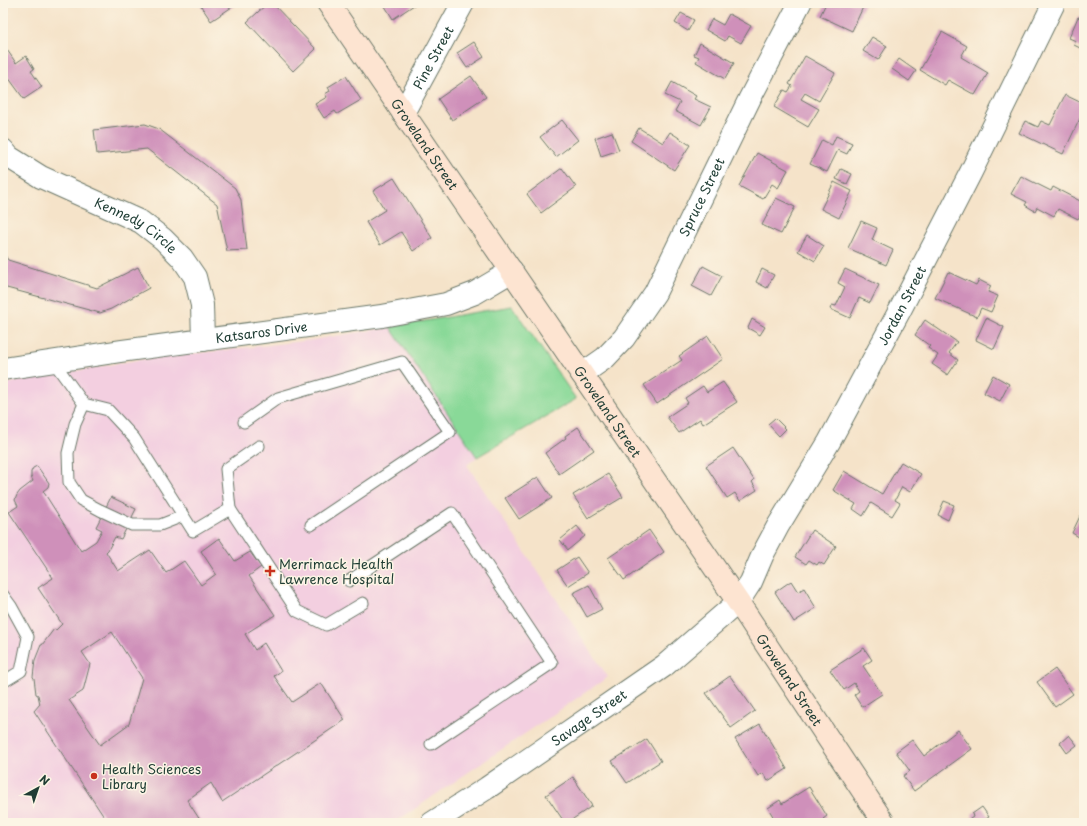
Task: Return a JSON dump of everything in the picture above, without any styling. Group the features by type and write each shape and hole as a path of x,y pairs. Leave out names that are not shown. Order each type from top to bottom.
{"main road":[{"name":"Groveland Street","path":"328,3 738,602 884,823"}],"street":[{"name":"Pine Street","path":"403,113 463,3"},
{"name":"Spruce Street","path":"582,374 605,358 624,338 655,293 750,98 800,3"},
{"name":"Jordan Street","path":"738,602 752,582 763,554 778,526 829,442 900,310 971,172 1054,3"},
{"name":"Kennedy Circle","path":"5,157 41,177 141,222 163,239 182,258 194,278 202,304 203,340"},
{"name":"Katsaros Drive","path":"3,369 382,316 446,304 475,293 512,271"},
{"name":"Savage Street","path":"432,823 487,788 664,666 738,602"}],"lane":[{"path":"53,361 84,404 108,410 134,438 193,531 230,509"},
{"path":"244,422 278,398 402,362 450,432 311,525"},
{"path":"84,404 75,424 68,453 69,482 81,500 132,524 160,525 183,516"},
{"path":"259,446 226,469 230,509 297,611 326,625 363,603"},
{"path":"349,581 452,513 552,663 431,744"},
{"path":"3,595 11,606 28,637 20,671 3,682"}],"shaded area":[{"name":"Merrimack Health Lawrence Hospital","path":"390,327 477,457 467,465 608,677 394,823 3,823 3,384 137,360 312,340"}],"green space":[{"path":"512,306 576,399 477,457 390,327"}],"building":[{"path":"199,3 238,3 211,21"},
{"path":"268,3 272,3 316,49 293,71 247,22"},
{"path":"383,3 417,3 393,19"},
{"path":"826,3 859,3 864,5 852,31 820,16"},
{"path":"681,13 694,20 688,31 675,23"},
{"path":"729,14 751,26 741,43 728,36 725,41 706,30 712,19 723,25"},
{"path":"1078,17 1084,19 1084,50 1074,45 1076,41 1069,38"},
{"path":"942,32 967,46 961,57 988,73 975,95 948,80 945,85 920,70"},
{"path":"872,37 887,46 878,60 863,51"},
{"path":"474,42 484,57 467,68 457,53"},
{"path":"700,43 734,63 725,79 696,62 699,57 694,55"},
{"path":"3,44 16,63 26,56 34,69 31,71 42,87 24,99 8,77 3,80"},
{"path":"805,56 835,73 819,101 805,93 801,99 819,109 808,127 774,107 784,90 788,92 792,86 789,84"},
{"path":"899,59 916,71 909,81 892,69"},
{"path":"346,76 361,100 337,114 335,111 324,118 315,104 327,97 325,94 330,91 328,87"},
{"path":"471,76 486,97 452,120 438,99"},
{"path":"672,82 696,96 694,99 711,107 701,125 675,111 680,102 665,95"},
{"path":"1065,95 1084,104 1084,110 1063,154 1019,133 1025,121 1038,127 1041,121 1050,125"},
{"path":"562,120 578,140 556,157 540,137"},
{"path":"145,124 159,129 235,188 241,200 247,250 227,251 217,204 147,149 97,154 94,130"},
{"path":"639,128 663,143 670,132 690,145 674,170 631,141"},
{"path":"612,132 619,150 601,156 595,138"},
{"path":"836,136 852,143 847,154 838,150 827,172 810,164 822,140 832,145"},
{"path":"757,153 788,170 778,188 772,184 763,199 739,186"},
{"path":"562,168 576,187 541,213 527,194"},
{"path":"841,169 852,174 847,184 836,179"},
{"path":"1021,176 1051,191 1053,187 1084,203 1084,208 1078,219 1058,209 1054,216 1037,207 1035,211 1025,205 1027,202 1011,194"},
{"path":"394,178 432,238 413,251 401,232 380,245 366,222 385,210 373,191"},
{"path":"834,182 852,191 839,218 821,209"},
{"path":"776,198 795,207 781,234 762,225"},
{"path":"861,221 877,228 872,240 893,250 886,265 848,248"},
{"path":"807,235 824,246 815,261 798,251"},
{"path":"3,252 8,260 97,288 138,267 149,288 111,309 100,313 3,287"},
{"path":"703,266 722,276 711,296 692,286"},
{"path":"762,269 774,275 767,288 756,282"},
{"path":"845,269 879,285 870,303 859,298 850,318 830,309 832,305 836,306 845,287 838,283"},
{"path":"948,272 976,285 979,280 991,286 988,292 998,296 991,312 981,308 977,317 935,298"},
{"path":"986,318 1004,327 994,349 976,340"},
{"path":"752,319 765,327 760,335 748,328"},
{"path":"925,320 957,342 949,353 958,360 948,375 932,364 938,355 928,348 930,346 915,335"},
{"path":"708,336 723,359 657,404 644,385 682,360 679,356"},
{"path":"993,375 1009,384 1000,401 984,393"},
{"path":"723,382 737,402 703,424 700,419 679,433 667,417 688,403 685,398 703,386 707,392"},
{"path":"775,418 786,429 779,436 768,424"},
{"path":"578,427 594,450 559,474 545,453 566,438 565,436"},
{"path":"733,448 754,480 752,482 757,490 740,501 735,493 727,498 706,466"},
{"path":"901,462 921,474 910,492 902,487 895,500 900,503 892,516 871,503 863,516 853,509 856,504 833,490 844,471 882,494"},
{"path":"37,466 49,483 48,487 43,491 81,551 96,541 102,530 96,527 111,497 136,509 121,539 115,537 106,552 118,571 150,550 166,573 184,561 201,585 216,574 201,551 219,538 235,561 250,552 261,567 249,576 275,615 245,634 255,650 264,643 281,671 274,676 292,702 321,683 345,720 222,802 211,783 187,800 202,823 128,823 127,820 123,823 108,823 34,711 40,704 38,695 36,694 33,677 35,660 41,645 54,629 56,630 62,624 38,588 53,578 9,512 18,506 15,500 20,491 33,481 31,472 33,468","holes":["112,632 142,678 129,724 100,745 69,700 83,691 90,664 82,652"]},
{"path":"608,474 623,497 588,518 573,495"},
{"path":"538,477 552,498 519,519 505,498"},
{"path":"944,501 954,505 948,520 938,515"},
{"path":"1082,512 1084,513 1084,540 1072,533"},
{"path":"577,526 585,536 568,550 560,540"},
{"path":"649,530 664,552 624,580 608,558"},
{"path":"812,530 836,546 824,565 819,562 817,565 809,560 806,564 795,557"},
{"path":"577,557 588,573 568,586 557,570"},
{"path":"791,581 798,592 804,588 816,608 794,622 775,592"},
{"path":"589,585 602,609 587,617 573,593"},
{"path":"864,648 872,660 863,666 882,694 862,707 854,695 859,691 854,683 844,690 830,670"},
{"path":"1055,669 1073,694 1055,707 1037,682"},
{"path":"730,676 755,711 731,728 706,693"},
{"path":"760,724 787,769 768,781 763,773 758,776 735,739"},
{"path":"958,730 972,749 914,791 903,776 910,771 896,752 912,740 924,756"},
{"path":"1069,735 1077,745 1067,753 1060,743"},
{"path":"647,739 661,761 627,783 612,761"},
{"path":"573,777 592,806 565,823 546,795"},
{"path":"809,787 827,816 823,819 826,823 777,823 768,808 780,800 782,804"},
{"path":"982,807 989,817 980,823 964,823 973,817 972,814"}],"place":[{"name":"Merrimack Health Lawrence Hospital","path":"270,571"},
{"name":"Health Sciences Library","path":"94,776"}]}
